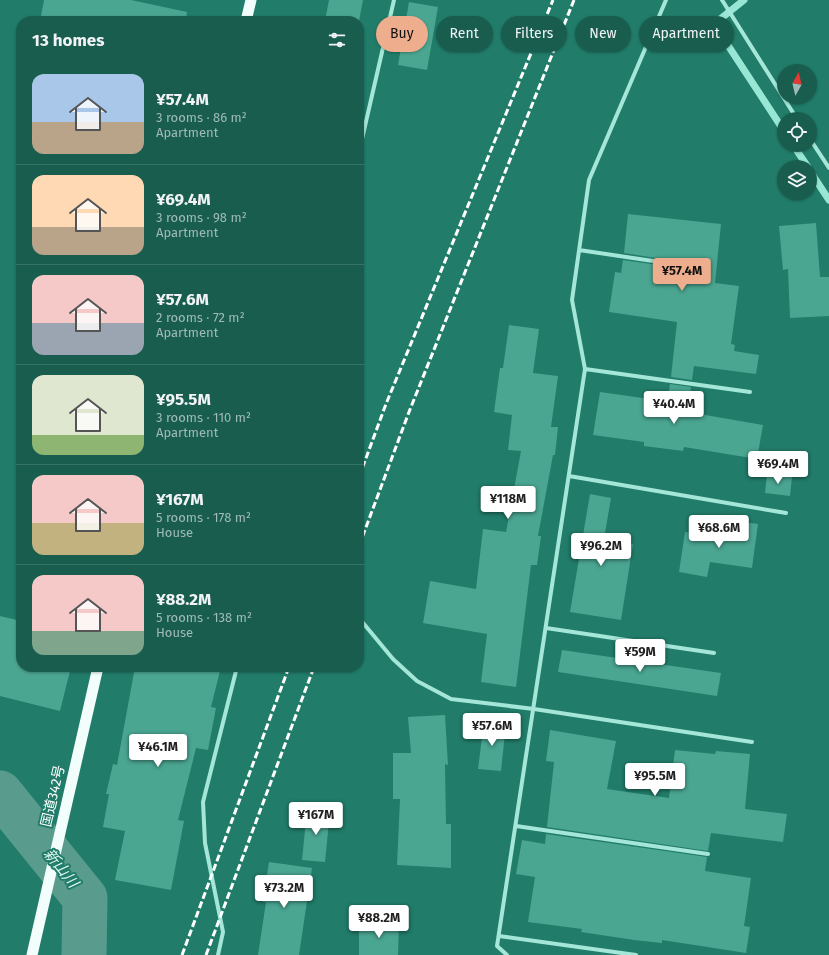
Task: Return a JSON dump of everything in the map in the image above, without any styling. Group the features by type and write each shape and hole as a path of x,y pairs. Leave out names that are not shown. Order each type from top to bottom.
{"highway":[{"path":"247,16 250,0"},
{"name":"国道342号","path":"32,955 97,672"}],"street":[{"path":"364,130 394,0"},
{"path":"507,955 497,946 585,369 572,300 589,180 666,0"},
{"path":"722,0 794,112"},
{"path":"817,150 829,168"},
{"path":"579,250 680,265"},
{"path":"585,369 750,392"},
{"path":"569,476 786,513"},
{"path":"364,624 393,659 417,681 451,699 534,709 752,742"},
{"path":"546,628 714,653"},
{"path":"218,955 223,932 205,843 203,802 236,672"},
{"path":"516,826 708,854"},
{"path":"499,936 636,955"}],"building":[{"path":"44,0 131,0 187,12 187,16 41,16"},
{"path":"329,0 363,0 360,16 326,16"},
{"path":"409,2 438,7 427,70 398,65 400,52 428,52 428,16 407,16"},
{"path":"628,214 721,224 715,283 739,286 731,344 735,345 734,351 759,355 756,374 694,366 692,380 671,377 677,322 609,312 615,272 621,273 623,260 679,268 683,266 681,262 624,253"},
{"path":"816,223 820,277 829,277 829,316 790,318 788,269 783,270 779,226"},
{"path":"509,325 539,329 533,373 558,376 551,427 558,427 555,455 553,455 538,536 541,536 537,565 531,565 516,687 481,682 487,634 423,623 430,581 476,589 483,529 506,532 521,451 508,450 512,415 494,412 500,368 503,368"},
{"path":"670,384 691,387 688,412 763,425 757,459 684,447 683,451 644,446 644,442 593,435 600,392 650,399 650,396 668,398"},
{"path":"767,474 792,477 790,496 765,493"},
{"path":"590,494 611,498 604,539 633,544 621,620 570,612"},
{"path":"729,520 758,524 752,568 710,562 707,577 679,572 685,532 726,538"},
{"path":"0,616 16,620 16,672 70,672 60,711 0,696"},
{"path":"562,650 721,673 717,696 558,672"},
{"path":"134,672 220,672 211,707 216,708 208,750 196,748 178,820 184,821 171,890 115,880 125,831 103,827 109,794 106,794 113,764 117,765"},
{"path":"445,715 448,765 445,764 446,824 451,824 451,868 397,865 400,799 393,799 393,753 411,753 408,717"},
{"path":"484,722 506,724 501,771 478,769"},
{"path":"550,730 616,741 607,789 669,798 675,750 715,754 716,751 750,754 745,809 787,814 783,842 711,833 708,851 547,827 554,762 546,761"},
{"path":"307,810 330,812 325,862 302,860"},
{"path":"546,834 707,857 705,871 751,878 744,926 750,927 746,953 662,940 662,943 634,940 581,932 582,929 528,922 535,877 516,874 522,840 545,844"},
{"path":"269,862 312,868 299,955 258,955 266,902 263,902"},
{"path":"359,924 399,924 398,955 359,955"}],"waterway":[{"path":"744,0 714,24 777,120"},
{"path":"798,152 803,160"},
{"path":"817,182 829,200"},
{"name":"新山川","path":"0,793 85,898 84,955"}],"railway":[{"path":"364,463 386,404 553,0"},
{"path":"364,533 409,412 574,0"},
{"path":"182,955 287,672"},
{"path":"206,955 312,672"}]}
